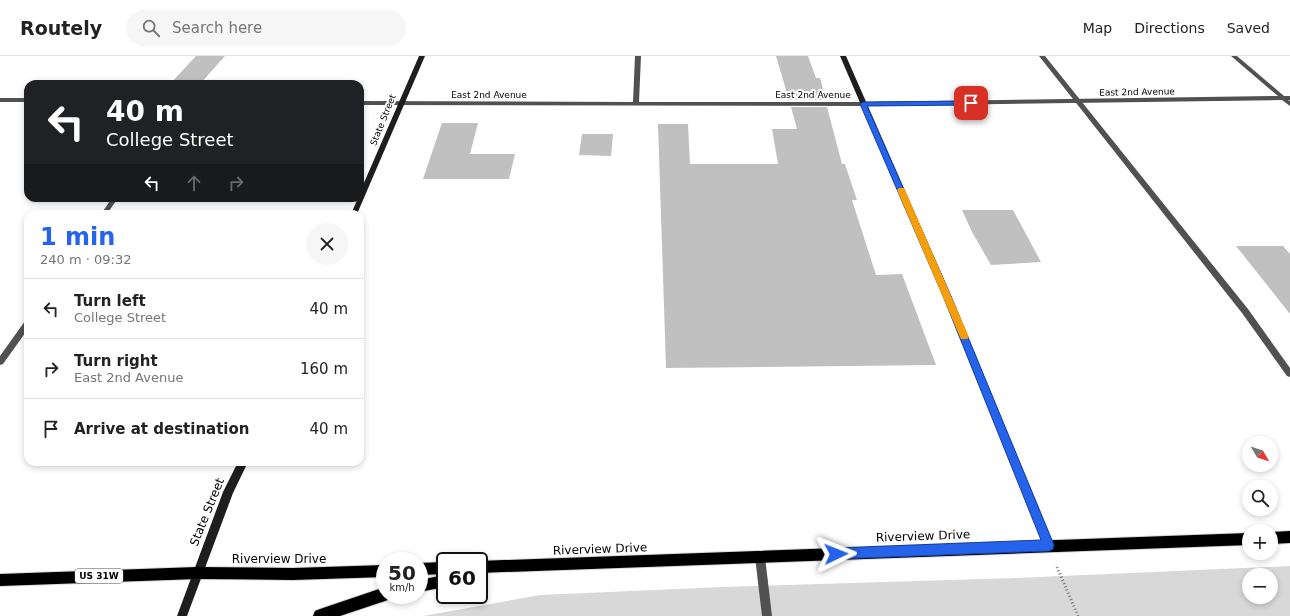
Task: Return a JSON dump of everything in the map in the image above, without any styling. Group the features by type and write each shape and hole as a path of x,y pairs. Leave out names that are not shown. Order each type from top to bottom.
{"main road":[{"path":"1278,538 1290,537"},
{"name":"Riverview Drive","path":"488,567 1049,545 1242,539"},
{"path":"488,571 510,566"},
{"name":"Riverview Drive","path":"197,573 292,574 376,571"},
{"name":"US 31W","path":"0,580 197,573"},
{"path":"320,616 376,597"}],"street":[{"name":"State Street","path":"364,191 422,56"},
{"path":"636,104 638,56"},
{"path":"843,56 950,303 1049,545"},
{"path":"1042,56 1245,311 1290,374"},
{"path":"1234,56 1290,104"},
{"name":"East 2nd Avenue","path":"364,103 863,104 1290,98"},
{"path":"0,100 24,100"},
{"path":"0,362 24,329"},
{"name":"State Street","path":"182,616 228,492 241,466"},
{"path":"760,557 767,616"}],"path":[{"path":"1049,545 1078,616"}],"shaded area":[{"path":"1290,566 1290,616 423,616 540,595 723,587 1016,578 1242,568 1242,604 1278,604 1278,568 1244,568"}],"building":[{"path":"196,56 225,56 204,80 174,80"},
{"path":"776,56 808,56 816,78 820,78 826,100 789,100"},
{"path":"791,107 827,107 842,164 845,164 857,200 852,200 876,275 902,274 936,365 666,368 658,124 688,124 690,164 778,164 772,129 797,129"},
{"path":"442,123 478,123 470,154 515,154 509,179 423,179"},
{"path":"582,134 613,134 611,156 579,155"},
{"path":"962,210 1013,210 1041,262 991,265 972,232"},
{"path":"1236,246 1283,246 1290,254 1290,314"}],"slow traffic":[{"path":"901,190 964,337"}],"route":[{"path":"836,554 1049,545 947,296 863,104 971,103"}]}
